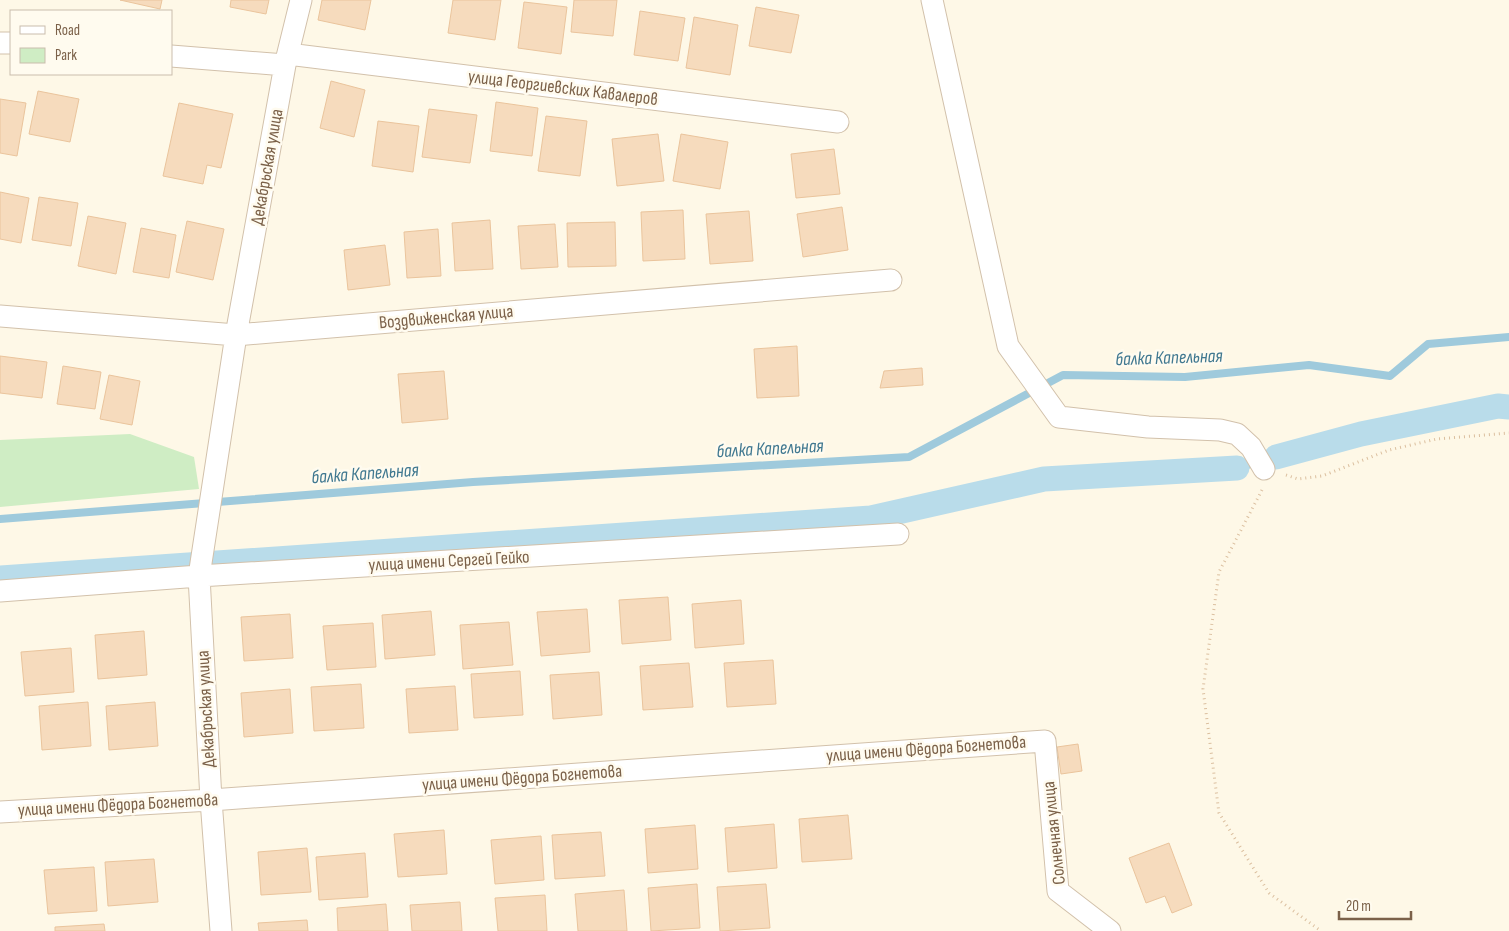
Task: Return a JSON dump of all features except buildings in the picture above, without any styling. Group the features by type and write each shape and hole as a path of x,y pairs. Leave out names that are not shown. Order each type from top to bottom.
{"street":[{"name":"Декабрьская улица","path":"221,931 211,800 199,576 236,335 286,59 301,0"},
{"path":"932,0 1008,346 1059,417 1148,427 1220,430 1237,434 1251,447 1264,469"},
{"name":"улица Георгиевских Кавалеров","path":"172,56 286,59 838,122"},
{"name":"Воздвиженская улица","path":"0,316 236,335 891,280"},
{"name":"улица имени Сергей Гейко","path":"0,591 199,576 898,534"},
{"name":"улица имени Фёдора Богнетова","path":"0,812 211,800 1045,741"},
{"name":"Солнечная улица","path":"1045,741 1058,891 1110,931"}],"path":[{"path":"1321,931 1269,893 1219,813 1203,689 1219,572 1262,490 1264,469 1298,479 1322,476 1389,450 1437,439 1509,433"}],"green space":[{"path":"130,434 194,457 199,489 0,507 0,440"}],"waterway":[{"name":"балка Капельная","path":"0,519 473,482 909,457 1063,375 1185,377 1309,365 1390,376 1428,344 1509,337"},
{"path":"1276,457 1361,434 1498,406 1509,407"},
{"name":"балка Капельная","path":"1237,468 1276,457"},
{"path":"0,578 871,518 1044,479 1237,468"}]}
